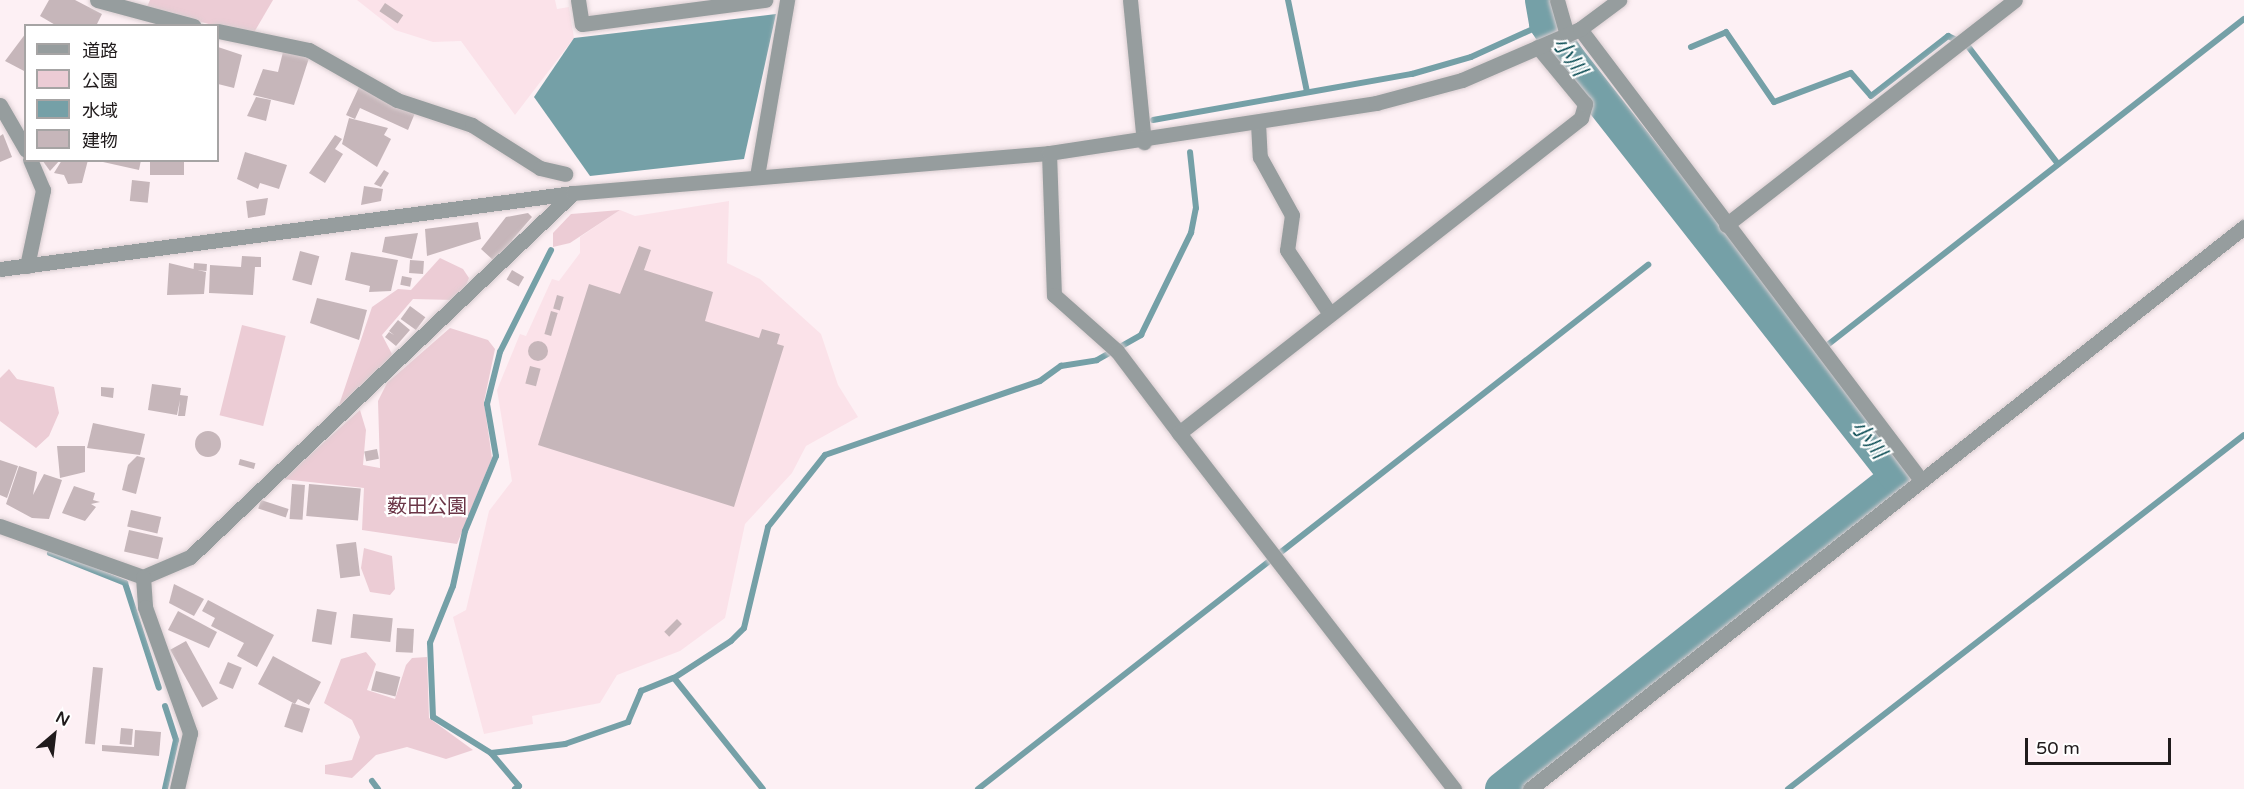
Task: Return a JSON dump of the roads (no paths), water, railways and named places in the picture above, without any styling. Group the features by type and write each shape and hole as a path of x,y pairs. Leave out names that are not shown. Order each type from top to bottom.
{"street":[{"path":"98,0 187,24"},
{"path":"578,0 582,24 765,0"},
{"path":"757,176 787,0"},
{"path":"1130,0 1144,142"},
{"path":"1557,0 1570,33 1726,225 1921,480"},
{"path":"0,269 573,193 1049,153 1144,142 1376,103 1441,86 1570,33 1619,0"},
{"path":"1726,225 2015,0"},
{"path":"219,31 309,50 397,100 472,125 540,168 565,174"},
{"path":"1179,433 1581,118 1585,104 1541,46"},
{"path":"0,105 24,147"},
{"path":"1258,123 1260,157 1292,215 1287,250 1330,314"},
{"path":"1049,153 1054,295 1117,351 1454,789"},
{"path":"27,266 44,190 31,162"},
{"path":"0,526 143,577 190,557 573,193"},
{"path":"1530,789 2244,227"},
{"path":"143,577 145,607 190,733 177,789"}],"water":[{"path":"776,14 744,159 590,176 534,97 574,38"}],"waterway":[{"path":"1288,0 1307,92"},
{"name":"小川","path":"1502,789 1897,477 1568,58 1546,23 1542,0"},
{"path":"1807,361 2244,19"},
{"path":"1153,120 1412,74 1471,57 1546,23"},
{"path":"1691,47 1726,32 1774,102 1851,73 1871,96 1948,36 1967,45 2058,164"},
{"path":"491,753 565,744 628,722 641,691 674,678 731,641 744,628 768,527 825,455 1040,381 1061,366 1097,360 1141,335 1191,233 1196,208 1190,152"},
{"path":"515,789 519,786 491,753 433,717 430,643 453,586 465,531 496,456 487,404 500,352 551,250"},
{"path":"978,789 1648,265"},
{"path":"1788,789 2244,435"},
{"path":"50,553 125,583 159,688"},
{"path":"674,678 763,789"},
{"path":"165,706 176,740 165,789"},
{"path":"372,781 378,789"}],"park label":[{"name":"薮田公園","path":"427,507"}]}
